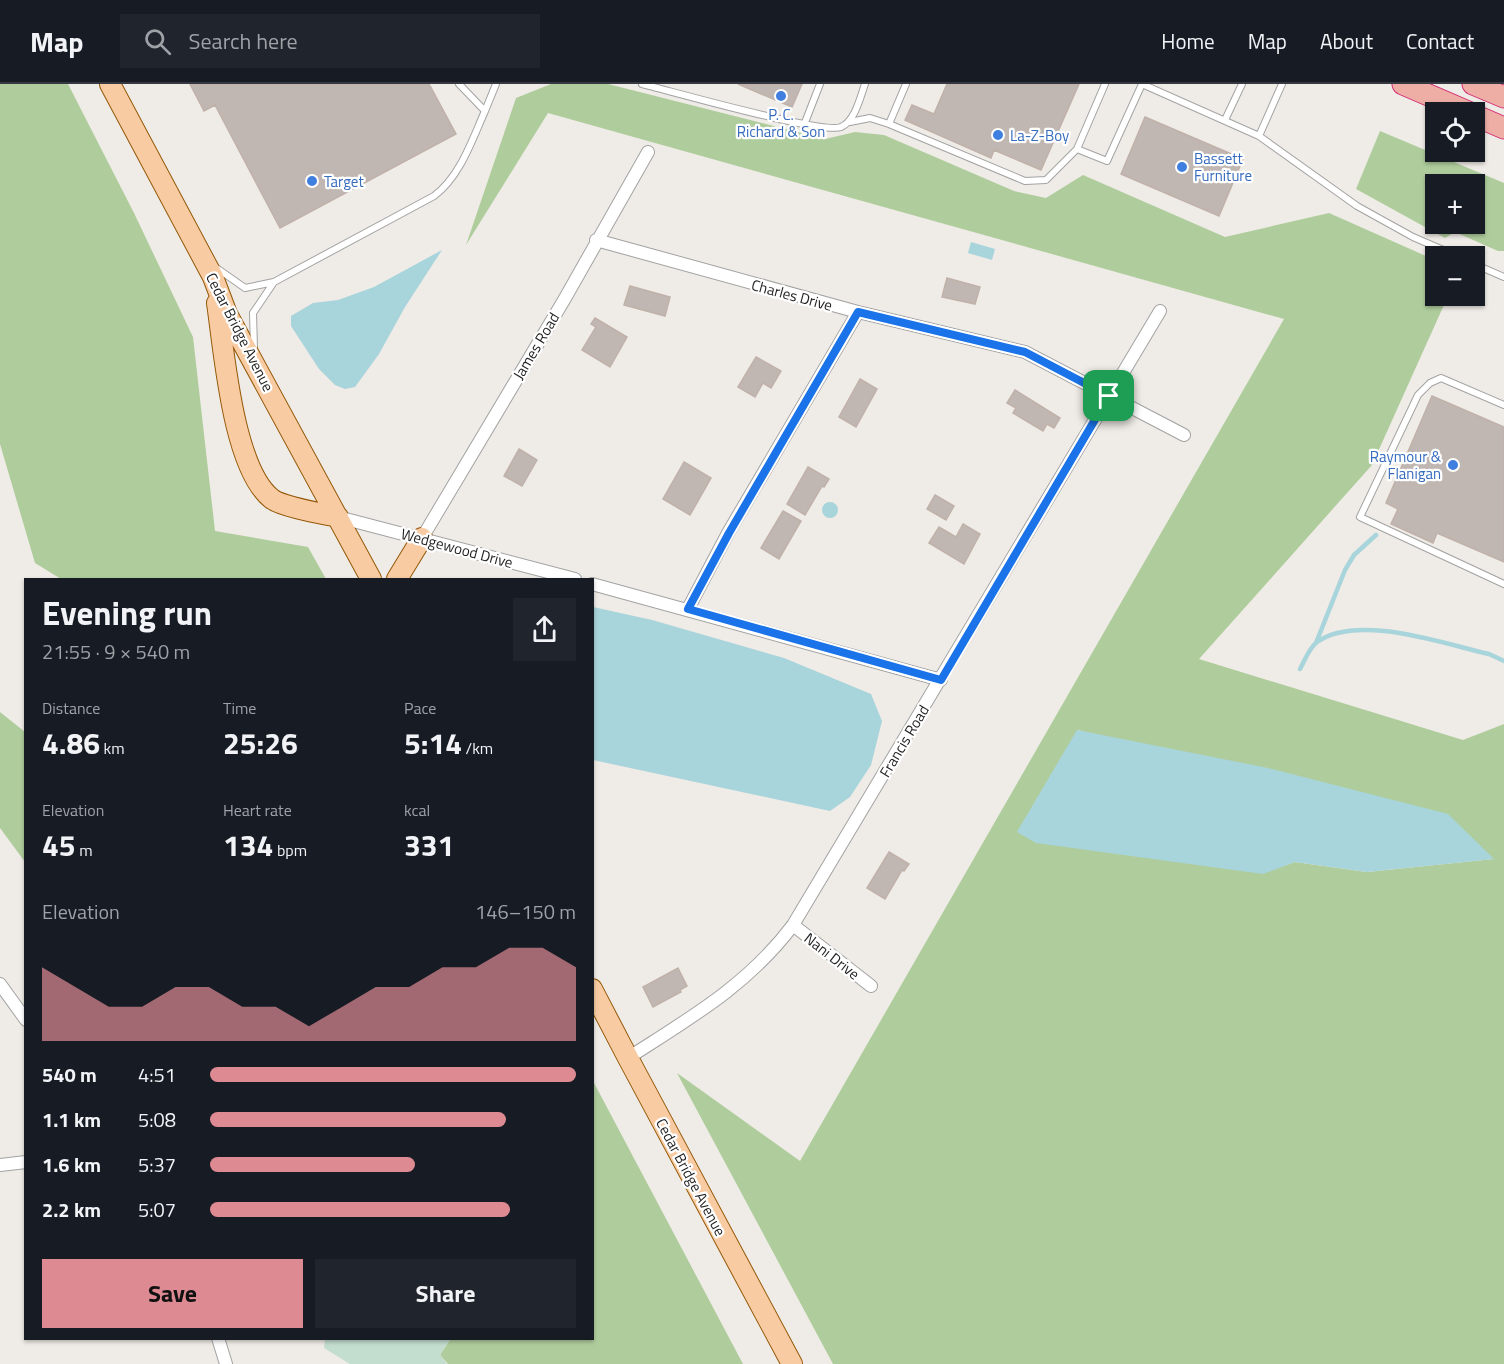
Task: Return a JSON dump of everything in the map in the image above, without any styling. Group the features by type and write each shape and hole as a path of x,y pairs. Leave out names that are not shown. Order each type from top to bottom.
{"highway":[{"path":"1403,84 1445,102"},
{"path":"1473,84 1504,97"},
{"path":"1485,120 1502,128"}],"main road":[{"name":"Cedar Bridge Avenue","path":"110,84 213,277 228,314 370,578"},
{"path":"213,277 239,441 252,473 272,499 302,509 339,517"},
{"path":"398,578 422,538"},
{"name":"Cedar Bridge Avenue","path":"594,992 792,1364"}],"street":[{"name":"James Road","path":"422,538 564,300 648,152"},
{"name":"Charles Drive","path":"596,240 858,312 1025,352 1184,435"},
{"name":"Francis Road","path":"628,1058 706,1008 753,972 794,925 1160,311"},
{"path":"688,609 729,533 858,312"},
{"name":"Wedgewood Drive","path":"339,517 571,578"},
{"path":"594,585 941,680"},
{"name":"Nani Drive","path":"794,925 871,986"},
{"path":"0,984 24,1017"},
{"path":"0,1165 24,1162"},
{"path":"219,1340 226,1364"}],"lane":[{"path":"459,84 485,111"},
{"path":"201,256 245,288 274,282 434,196 445,188 460,165 496,84"},
{"path":"642,84 804,125 839,129 850,122 870,118 1025,181 1046,180 1077,149 1105,84"},
{"path":"804,125 820,84"},
{"path":"850,122 866,84"},
{"path":"889,124 906,84"},
{"path":"1077,149 1107,161 1142,84 1259,136 1357,206 1434,246"},
{"path":"1225,120 1242,84"},
{"path":"1259,136 1282,84"},
{"path":"1485,269 1504,277"},
{"path":"254,363 253,313 274,282"},
{"path":"1504,405 1441,378 1430,383 1418,395 1360,517 1504,584"}],"green space":[{"path":"0,84 68,84 134,213 193,337 215,531 308,547 325,578 59,578 35,563 0,444"},
{"path":"551,84 608,84 825,139 855,132 884,135 1014,191 1046,198 1083,175 1225,237 1329,213 1425,256 1425,306 1444,306 1372,465 1199,659 1463,740 1504,724 1504,1364 833,1364 677,1073 800,1161 1284,319 548,113 466,245 516,98","holes":["1078,730 1493,859 1367,872 1295,862 1263,873 1018,831"]},
{"path":"1380,131 1425,150 1425,162 1454,162 1483,174 1425,174 1425,227 1356,189"},
{"path":"1485,175 1504,183 1504,251 1498,251 1460,234 1485,234"},
{"path":"1438,234 1452,234 1445,238"},
{"path":"0,712 24,731 24,861 0,828"},
{"path":"594,1083 743,1364 448,1364 440,1355 450,1340 594,1340"},
{"path":"325,1340 450,1340 440,1355 447,1364 350,1364 324,1348"}],"water":[{"path":"971,242 995,249 992,260 968,253"},
{"path":"442,250 405,307 379,354 355,387 345,389 335,385 319,369 291,326 291,316 313,303 338,300 374,287"},
{"path":"830,502 836,504 838,510 836,516 830,518 824,516 822,510 824,504"},
{"path":"594,607 652,620 784,658 871,694 882,721 871,765 850,797 830,811 594,760"},
{"path":"1077,730 1268,768 1448,814 1494,859 1367,872 1295,862 1263,874 1036,843 1017,832"}],"building":[{"name":"Target","path":"190,84 429,84 456,134 280,228 215,105 204,111"},
{"name":"P. C. Richard & Son","path":"738,84 802,84 792,107"},
{"name":"La-Z-Boy","path":"947,84 1079,84 1041,170 994,150 991,158 905,120 912,105 934,114"},
{"name":"Bassett Furniture","path":"1145,117 1243,159 1219,216 1121,174"},
{"path":"947,278 980,287 975,304 942,297"},
{"path":"630,286 670,297 665,316 624,305"},
{"path":"595,318 627,337 610,367 582,350 596,327 591,324"},
{"path":"756,357 781,371 771,388 763,383 755,397 738,387"},
{"path":"860,379 877,389 856,427 839,417"},
{"path":"1015,390 1060,418 1054,428 1047,424 1043,431 1013,413 1016,408 1007,403"},
{"name":"Raymour & Flanigan","path":"1432,396 1504,427 1504,562 1437,533 1433,543 1391,524 1398,509 1386,503"},
{"path":"519,449 537,460 522,486 504,476"},
{"path":"684,462 711,478 690,515 663,499"},
{"path":"808,467 829,479 824,487 822,486 805,515 787,504"},
{"path":"935,495 954,506 946,520 927,509"},
{"path":"783,511 801,521 779,559 761,548"},
{"path":"963,524 980,534 964,564 929,543 939,527 956,537"},
{"path":"889,852 909,864 904,871 902,870 885,899 867,888"},
{"path":"678,968 687,986 680,990 681,992 653,1007 643,987"}],"waterway":[{"path":"1316,643 1345,570 1354,555 1376,535"},
{"path":"1300,669 1309,651 1317,642 1334,634 1355,630 1402,633 1489,654 1504,661"}],"place":[{"name":"P. C. Richard & Son","path":"781,96"},
{"name":"La-Z-Boy","path":"998,135"},
{"name":"Bassett Furniture","path":"1182,167"},
{"name":"Target","path":"312,181"},
{"name":"Raymour & Flanigan","path":"1453,465"}],"route":[{"path":"858,312 1025,352 1109,396 941,680 688,609 729,533 858,312"}]}
